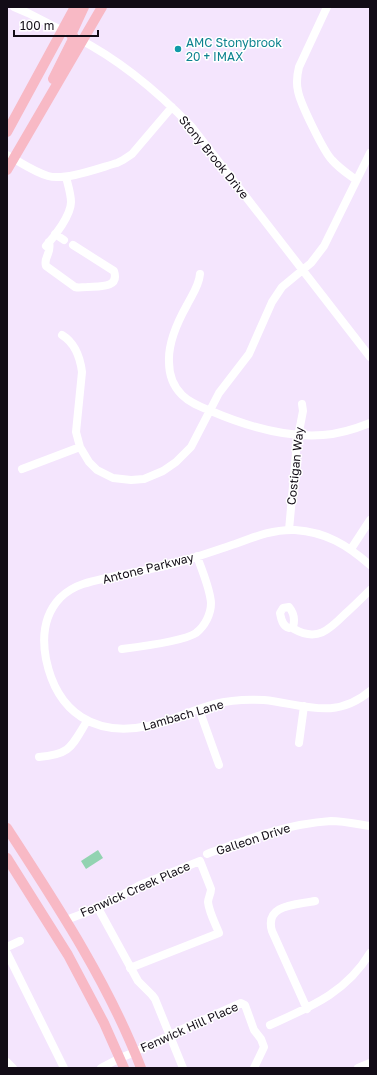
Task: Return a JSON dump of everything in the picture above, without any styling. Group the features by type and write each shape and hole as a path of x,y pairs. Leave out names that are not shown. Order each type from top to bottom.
{"main road":[{"path":"72,36 75,7"},
{"path":"7,170 10,157 35,122 84,7"},
{"path":"7,132 72,36 102,7"},
{"path":"7,828 66,920 113,1005 141,1068"},
{"path":"7,858 68,955 88,991 124,1068"}],"street":[{"name":"Stony Brook Drive","path":"14,7 98,49 136,76 172,106 205,143 370,357"},
{"path":"327,7 299,67 297,74 297,87 301,100 329,156 356,180"},
{"path":"10,157 49,177 60,178 123,160 132,154 172,106"},
{"path":"62,335 73,343 81,365 81,380 76,427 77,439 89,462 97,470 121,480 150,477 170,467 186,452 195,440 225,385 249,354 272,302 282,287 311,263 324,246 370,153"},
{"path":"66,177 71,200 71,208 48,244 51,248 45,261 46,266 75,287 79,288 105,287 114,280 114,271 73,245"},
{"path":"55,234 64,240"},
{"path":"200,274 198,284 184,310 170,349 169,362 171,378 179,392 188,400 227,418 245,424 298,435 335,434 370,423"},
{"name":"Costigan Way","path":"289,530 298,435 303,411 302,404"},
{"path":"22,469 80,446"},
{"path":"351,549 370,520"},
{"name":"Antone Parkway","path":"87,721 74,712 62,698 53,683 47,663 45,630 48,617 54,604 69,590 82,584 170,565 264,534 289,530 307,531 323,535 351,549 370,564"},
{"path":"122,649 141,647 186,637 197,632 203,626 210,612 210,598 197,556"},
{"path":"293,627 300,632 313,635 324,632 332,627 370,590"},
{"name":"Lambach Lane","path":"87,721 111,728 134,728 158,723 221,702 242,700 263,700 304,706 334,708 357,701 370,691"},
{"path":"299,743 304,706"},
{"path":"199,709 219,765"},
{"path":"39,757 53,756 66,751 72,746 87,721"},
{"name":"Galleon Drive","path":"207,854 275,830 292,826 330,821 370,826"},
{"name":"Fenwick Creek Place","path":"66,920 98,908 140,885 200,861 211,889 208,900 219,933 130,968"},
{"path":"306,1009 272,931 271,921 274,912 283,907 315,901"},
{"path":"98,908 138,981 155,999 183,1068"},
{"path":"7,947 20,941"},
{"path":"7,953 64,1068"},
{"path":"270,1025 325,999 342,986 369,957"},
{"name":"Fenwick Hill Place","path":"101,1068 241,1003 245,1005 254,1030 264,1047 254,1068"},
{"path":"7,1062 13,1068"},
{"path":"358,1068 370,1063"}],"green space":[{"path":"98,850 103,858 86,869 81,861"}],"place":[{"name":"AMC Stonybrook 20 + IMAX","path":"178,49"}]}
